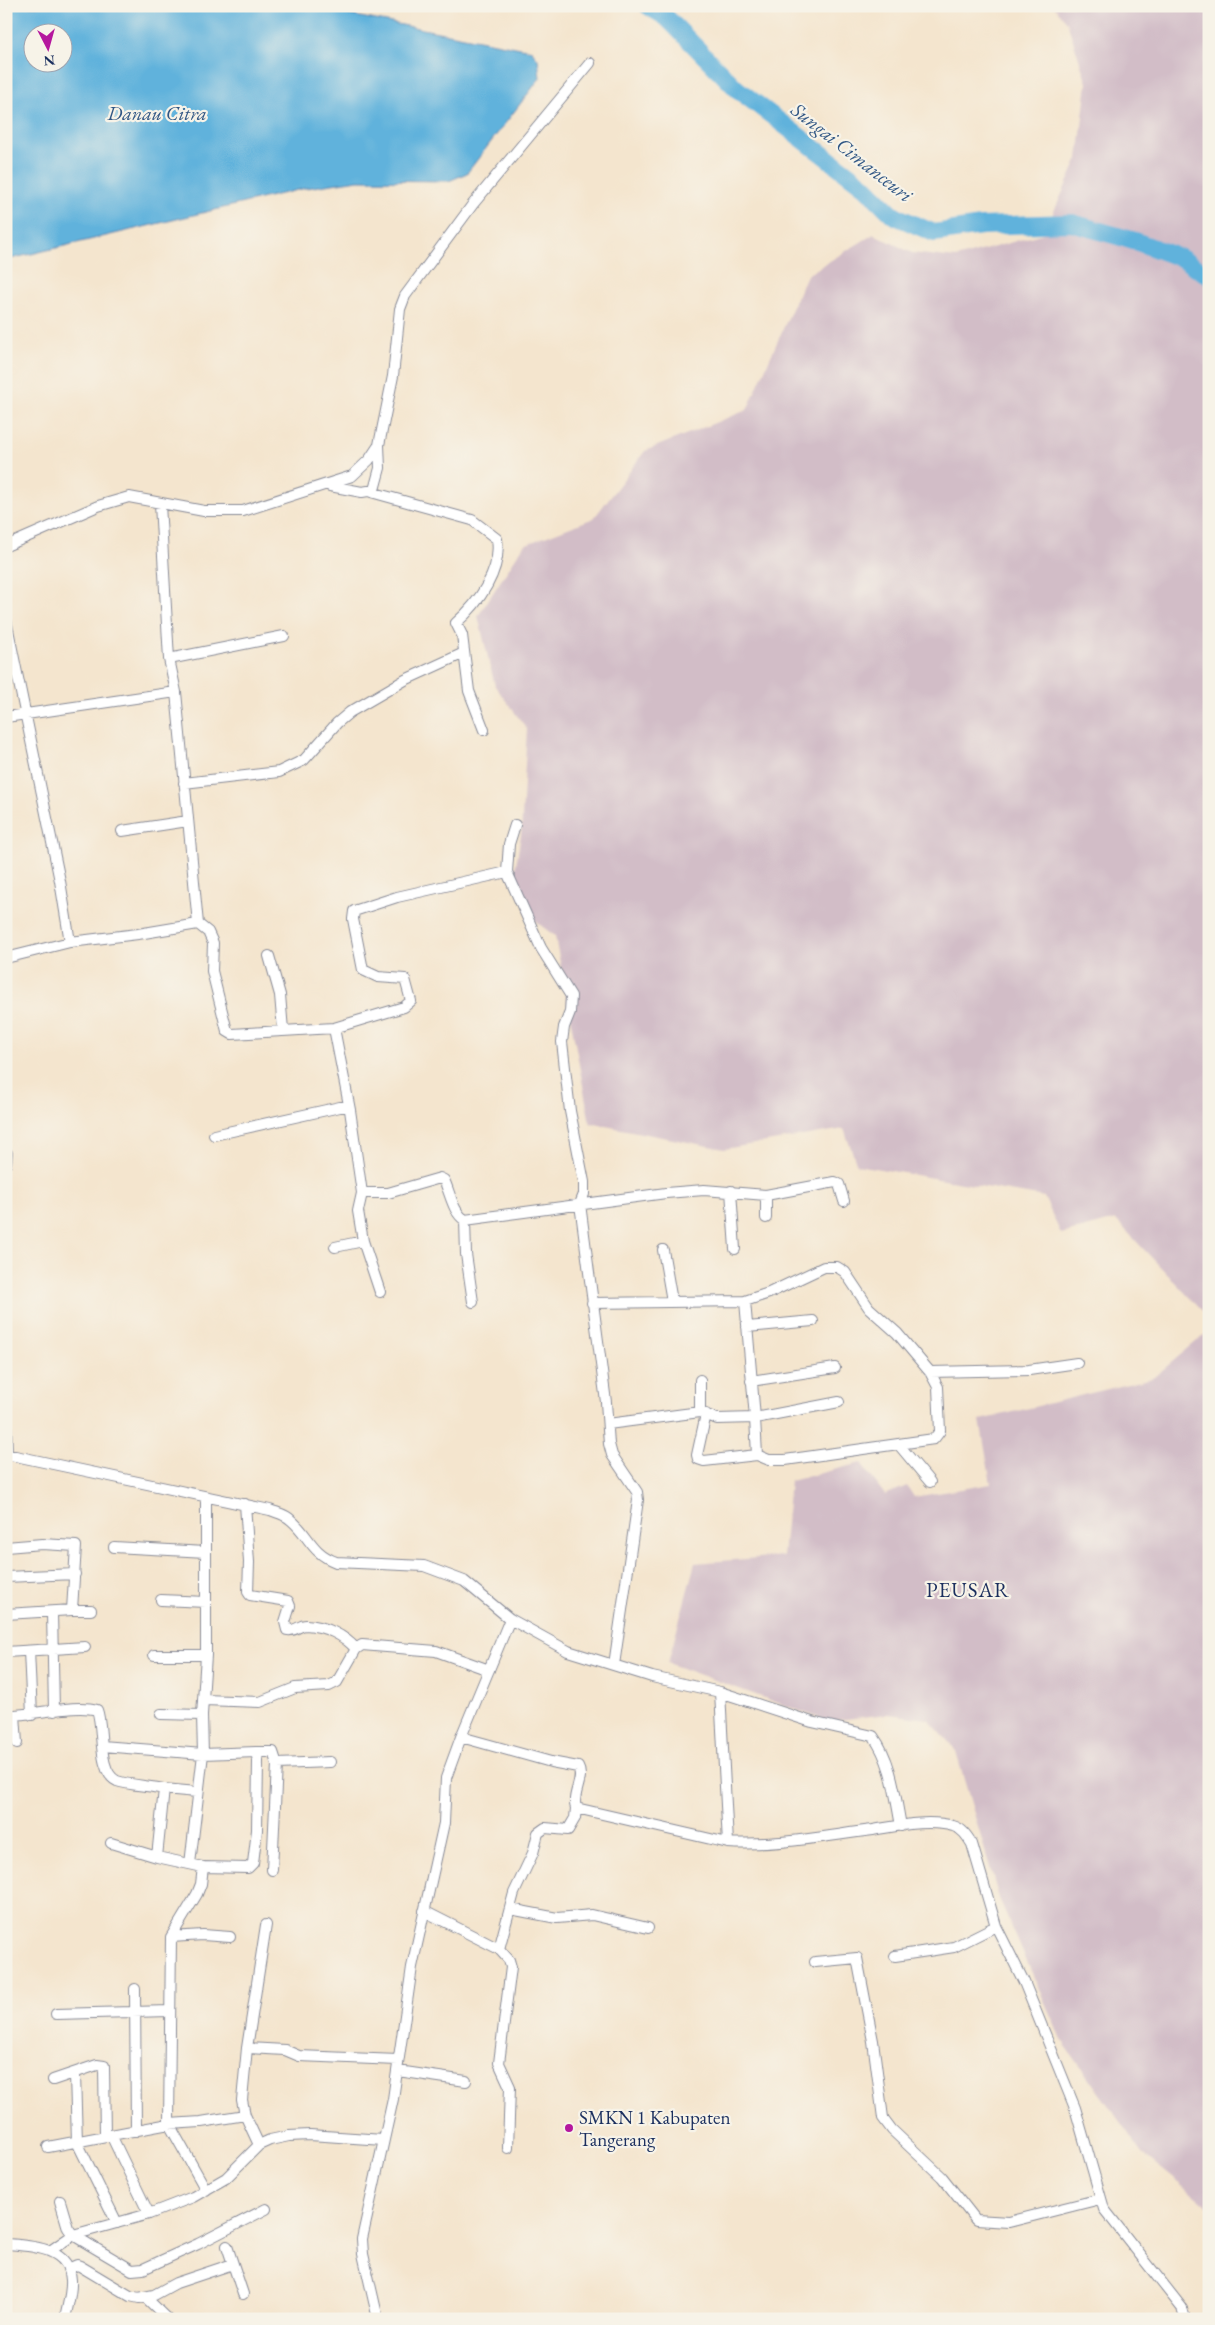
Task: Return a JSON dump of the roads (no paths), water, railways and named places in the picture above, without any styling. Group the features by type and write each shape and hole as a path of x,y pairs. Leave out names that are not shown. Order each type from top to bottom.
{"street":[{"path":"371,492 376,487 380,468 378,445 393,376 400,309 405,296 473,204 590,62"},
{"path":"6,546 98,506 129,497 204,511 243,511 352,476 369,460 378,445"},
{"path":"327,485 371,492 472,520 497,539 498,548 495,569 476,600 456,623 460,630 469,691 484,730"},
{"path":"160,504 169,658 176,692 198,924 208,932 213,943 212,971 228,1032 232,1034 334,1028 397,1011 410,1001 405,980 378,977 363,970 353,920 354,911 397,897 507,872"},
{"path":"6,620 60,881 70,942"},
{"path":"169,658 284,636"},
{"path":"184,783 280,772 291,768 304,760 337,723 350,712 405,680 464,653"},
{"path":"6,717 176,692"},
{"path":"122,831 188,821"},
{"path":"515,825 509,844 507,872 541,948 571,996 570,1012 564,1027 562,1042 570,1111 584,1182 584,1194 580,1204 609,1444 612,1454 637,1492 638,1500 614,1665"},
{"path":"6,958 70,942 138,934 198,924"},
{"path":"269,956 280,995 283,1030"},
{"path":"334,1028 349,1105 362,1193 358,1211 363,1241 380,1292"},
{"path":"214,1135 349,1105"},
{"path":"6,1164 7,1153"},
{"path":"362,1193 388,1193 440,1178 444,1180 456,1211 466,1220 466,1254 473,1302"},
{"path":"466,1220 666,1193 704,1190 731,1191 766,1196 834,1182 839,1184 844,1201"},
{"path":"731,1191 735,1249"},
{"path":"766,1196 766,1218"},
{"path":"335,1247 363,1241"},
{"path":"663,1250 672,1301"},
{"path":"592,1303 745,1300 769,1293 824,1267 837,1267 845,1272 870,1308 897,1333 930,1372 938,1387 940,1431 934,1439 899,1445 870,1446 848,1452 785,1460 769,1460 757,1455 704,1461 698,1459 697,1455 703,1413 700,1380"},
{"path":"745,1300 757,1455"},
{"path":"747,1328 813,1321"},
{"path":"930,1372 1029,1370 1077,1363"},
{"path":"751,1381 835,1368"},
{"path":"608,1424 703,1413 717,1419 755,1418 839,1402"},
{"path":"6,1422 7,1454 107,1474 206,1498 245,1504 285,1515 292,1520 318,1553 326,1559 336,1562 407,1564 440,1571 464,1581 510,1619 568,1651 614,1665 720,1692 812,1722 872,1736 881,1747 890,1770 901,1826"},
{"path":"899,1445 930,1482"},
{"path":"190,1864 203,1754 202,1715 206,1655 206,1498"},
{"path":"245,1504 250,1562 248,1592 250,1595 288,1601 290,1606 285,1622 287,1630 292,1631 306,1625 341,1635 356,1649"},
{"path":"6,1546 42,1544 76,1546 72,1610"},
{"path":"114,1547 206,1552"},
{"path":"6,1578 74,1574"},
{"path":"161,1600 206,1602"},
{"path":"6,1614 91,1610"},
{"path":"52,1612 54,1711"},
{"path":"378,2319 363,2254 362,2239 398,2066 412,1966 444,1823 446,1778 510,1619"},
{"path":"204,1700 260,1702 295,1688 328,1686 337,1682 356,1649 362,1645 371,1644 436,1651 489,1670"},
{"path":"6,1652 85,1647"},
{"path":"28,1651 32,1715"},
{"path":"154,1655 206,1655"},
{"path":"720,1692 728,1843"},
{"path":"17,1744 10,1715 97,1710 102,1754 114,1779 164,1789 197,1792"},
{"path":"161,1714 202,1715"},
{"path":"461,1737 551,1762 578,1767 580,1774 574,1799 576,1808 574,1818 568,1830 546,1828 538,1834 533,1852 514,1893 499,1949"},
{"path":"102,1746 203,1754 273,1752 277,1764 272,1870"},
{"path":"111,1843 203,1868 248,1868 253,1863 257,1820 258,1761 256,1752"},
{"path":"277,1764 330,1762"},
{"path":"157,1857 164,1789"},
{"path":"576,1808 728,1843 749,1844 800,1840 901,1826 944,1824 954,1826 964,1832 972,1844 996,1926 1024,1982 1075,2108 1104,2209 1182,2308 1184,2319"},
{"path":"203,1868 199,1889 171,1937 168,2124 206,2190"},
{"path":"510,1909 557,1918 599,1916 648,1928"},
{"path":"424,1911 499,1949 509,1960 511,1967 499,2063 510,2087 508,2148"},
{"path":"259,2146 245,2115 242,2100 247,2048 266,1925"},
{"path":"895,1956 954,1947 996,1926"},
{"path":"171,1937 203,1935 230,1937"},
{"path":"815,1962 857,1958 873,2041 883,2118 892,2130 942,2177 976,2220 1010,2222 1100,2199"},
{"path":"134,1989 136,2131"},
{"path":"56,2014 170,2011"},
{"path":"247,2048 285,2050 299,2056 398,2066 466,2081"},
{"path":"53,2080 97,2065 104,2066 108,2136 149,2214"},
{"path":"75,2074 77,2142 117,2223"},
{"path":"48,2147 168,2124 200,2122 245,2115"},
{"path":"50,2251 73,2234 149,2214 206,2190 226,2178 259,2146 270,2140 303,2135 383,2140"},
{"path":"60,2200 68,2228 73,2234 132,2270 198,2244 266,2208"},
{"path":"6,2244 50,2251 62,2258 68,2269 71,2287 65,2319"},
{"path":"227,2246 243,2294"},
{"path":"68,2269 76,2265 80,2266 130,2296 146,2297 176,2283 234,2264"},
{"path":"146,2297 168,2319"}],"water":[{"name":"Danau Citra","path":"6,6 304,6 531,50 538,59 540,78 467,173 449,181 358,180 306,188 6,260"}],"waterway":[{"name":"Sungai Cimanceuri","path":"648,6 667,18 737,89 864,186 893,215 934,233 981,226 1072,223 1135,241 1181,258 1209,276"}],"place":[{"name":"SMKN 1 Kabupaten Tangerang","path":"569,2128"}],"district":[{"name":"PEUSAR","path":"968,1590"}]}
